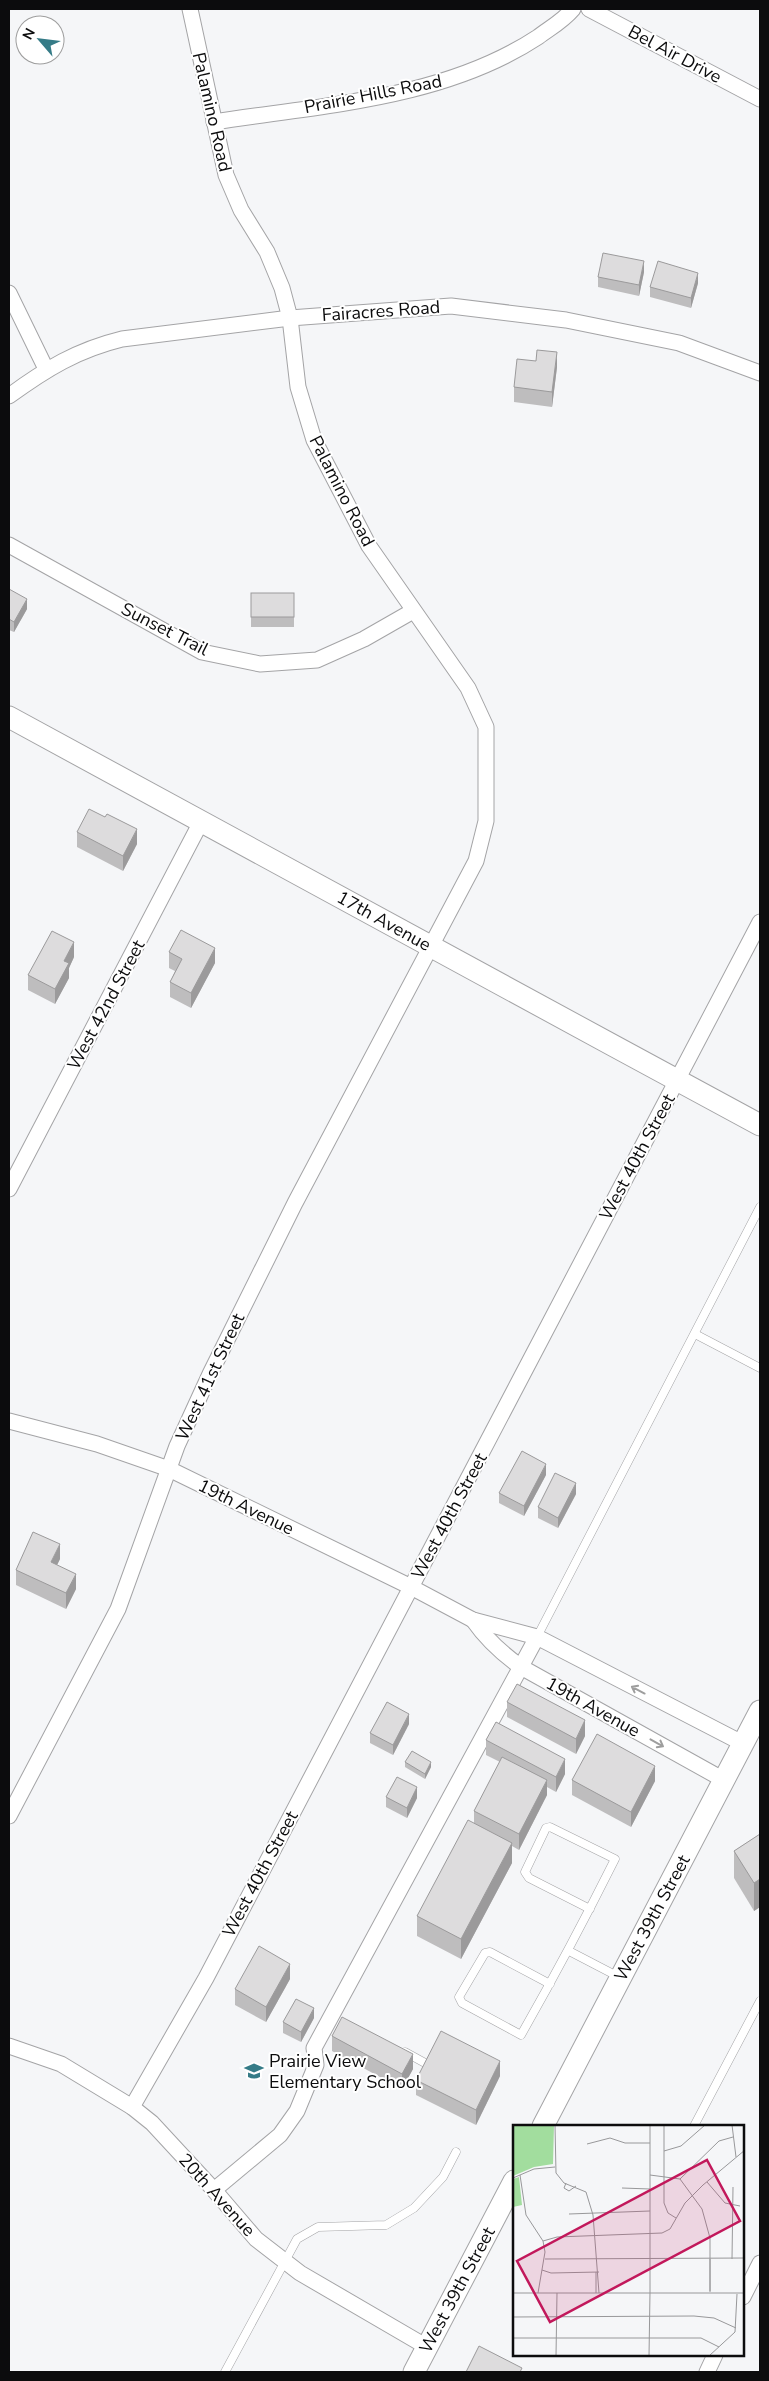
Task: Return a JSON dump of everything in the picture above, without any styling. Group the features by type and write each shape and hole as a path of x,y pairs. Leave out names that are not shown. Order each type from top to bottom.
{"main road":[{"name":"17th Avenue","path":"9,717 202,820 430,947 760,1125"},
{"name":"West 39th Street","path":"544,2125 760,1711"},
{"name":"West 39th Street","path":"414,2372 513,2183"}],"street":[{"name":"Palamino Road","path":"190,9 214,122 230,184 275,270 290,318 298,387 314,440 369,546 468,688 486,727 488,756 486,821 476,861 430,947"},
{"name":"Prairie Hills Road","path":"214,122 386,95 463,75 514,52 566,18 573,9"},
{"name":"Bel Air Drive","path":"589,9 760,99"},
{"path":"9,293 46,369"},
{"name":"Fairacres Road","path":"9,396 46,369 83,351 122,339 290,318 451,306 566,320 679,343 760,372"},
{"name":"Sunset Trail","path":"9,545 202,652 260,664 317,660 364,639 413,611"},
{"name":"West 42nd Street","path":"9,1189 202,820"},
{"name":"West 40th Street","path":"132,2107 206,1978 760,922"},
{"name":"West 41st Street","path":"9,1816 118,1609 169,1469 210,1374 295,1203 430,947"},
{"name":"19th Avenue","path":"9,1421 97,1444 169,1469 411,1587 473,1620 537,1637 744,1744"},
{"name":"19th Avenue","path":"473,1620 488,1641 500,1653 521,1667 724,1780"},
{"path":"214,2190 280,2135 297,2111 316,2065 314,2048 336,2016 537,1637"},
{"name":"20th Avenue","path":"9,2046 61,2064 132,2107 152,2123 256,2239 300,2273 427,2347"},
{"path":"748,2290 760,2263"},
{"path":"707,2372 715,2356"}],"lane":[{"path":"537,1637 760,1207"},
{"path":"695,1334 760,1368"},
{"path":"550,1984 490,1952 485,1952 459,1998 462,2003 521,2035 550,1984 590,1909 615,1859 550,1827 546,1828 525,1872 529,1878 590,1909"},
{"path":"568,1951 621,1978"},
{"path":"695,2125 760,2001"},
{"path":"400,2050 425,2063"},
{"path":"225,2372 297,2239 318,2227 386,2226 414,2208 443,2177 456,2152"}],"building":[{"path":"603,253 644,261 639,285 598,277"},
{"path":"658,261 698,273 691,298 650,287"},
{"path":"537,350 557,352 552,392 514,387 517,359 536,361"},
{"path":"9,589 27,599 14,622 9,619"},
{"path":"251,593 294,593 294,617 251,617"},
{"path":"89,809 105,817 107,814 137,829 123,856 77,832"},
{"path":"181,930 215,948 191,993 170,982 182,959 169,952"},
{"path":"52,931 74,942 64,961 69,963 55,989 28,975"},
{"path":"522,1451 546,1464 524,1506 499,1493"},
{"path":"555,1473 576,1483 558,1518 538,1507"},
{"path":"33,1532 60,1544 51,1562 76,1574 66,1593 16,1570"},
{"path":"517,1684 585,1720 576,1739 507,1702"},
{"path":"387,1702 409,1714 393,1745 370,1733"},
{"path":"496,1722 565,1759 556,1777 486,1740"},
{"path":"597,1734 655,1766 631,1812 572,1780"},
{"path":"412,1751 431,1762 425,1774 405,1762"},
{"path":"502,1757 547,1780 519,1834 474,1811"},
{"path":"397,1777 417,1787 407,1808 386,1797"},
{"path":"468,1820 512,1843 461,1939 417,1916"},
{"path":"760,1834 760,1879 754,1883 734,1851"},
{"path":"259,1946 290,1964 266,2007 235,1989"},
{"path":"296,1999 314,2008 301,2032 283,2022"},
{"path":"342,2017 413,2054 402,2074 332,2036"},
{"path":"441,2031 500,2061 476,2110 416,2080"},
{"path":"479,2346 522,2368 520,2372 466,2372"}],"place":[{"name":"Prairie View Elementary School","path":"254,2071"}]}
